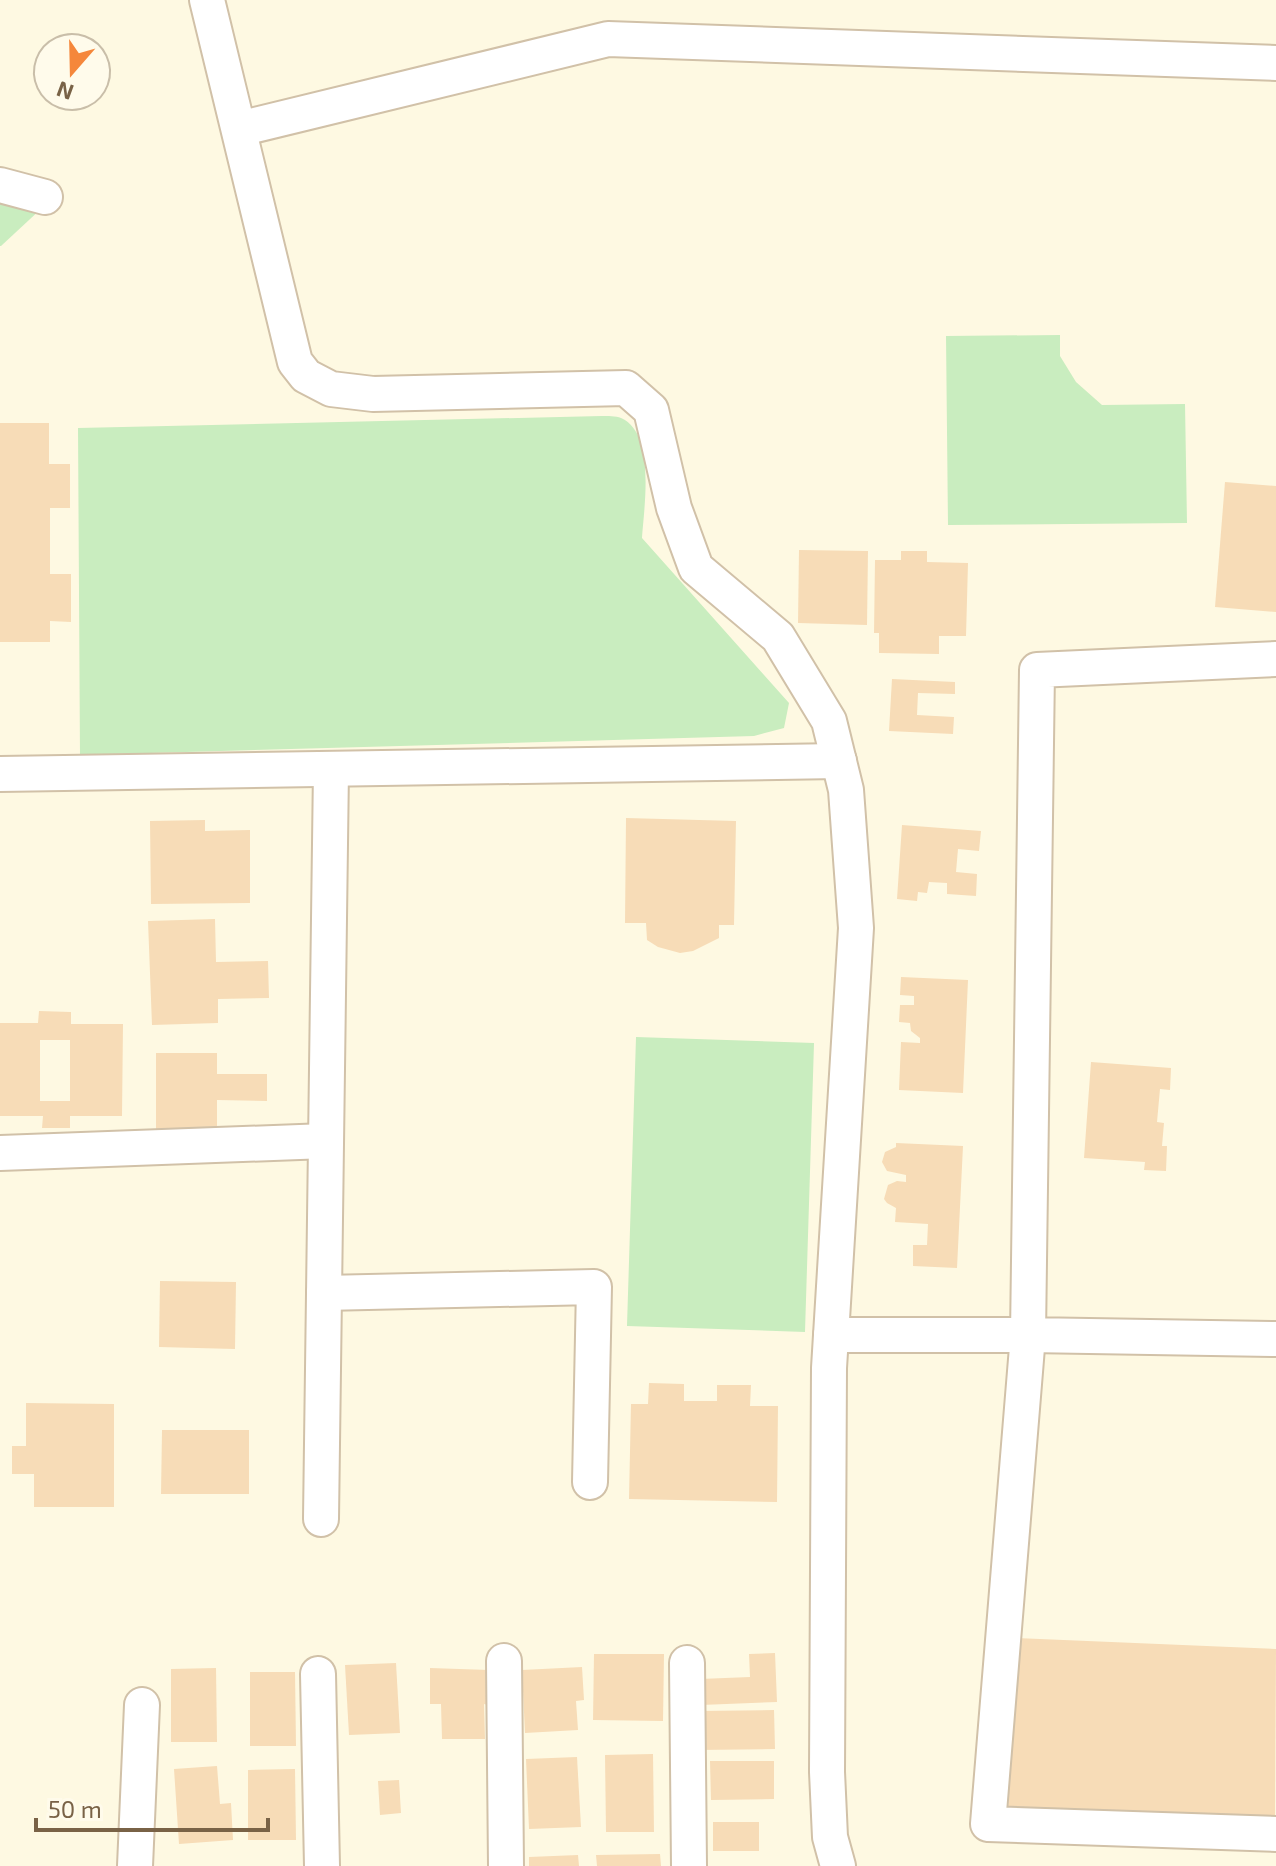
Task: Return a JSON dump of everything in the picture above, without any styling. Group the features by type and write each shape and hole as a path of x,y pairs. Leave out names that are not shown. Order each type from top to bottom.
{"street":[{"path":"207,0 295,362 306,376 331,389 373,394 626,388 651,410 674,508 696,568 778,637 829,721 846,790 856,928 831,1335 827,1772 830,1837 838,1866"},
{"path":"239,129 608,39 1276,63"},
{"path":"0,185 45,197"},
{"path":"1276,659 1037,670 1028,1335 988,1824 1276,1834"},
{"path":"0,774 839,761"},
{"path":"321,1519 331,769"},
{"path":"0,1153 326,1141"},
{"path":"324,1293 594,1287 590,1482"},
{"path":"831,1335 1276,1339"},
{"path":"504,1661 506,1866"},
{"path":"687,1663 689,1866"},
{"path":"318,1674 322,1866"},
{"path":"135,1866 142,1705"}],"green space":[{"path":"0,199 43,207 1,246 0,246"},
{"path":"1060,335 1060,356 1076,382 1102,405 1185,404 1187,523 948,525 946,336"},
{"path":"621,418 632,426 644,454 642,538 789,703 784,728 754,736 80,755 78,428"},
{"path":"636,1037 814,1043 805,1332 627,1326"}],"building":[{"path":"0,423 49,423 49,464 70,464 70,508 50,508 50,574 71,574 71,622 50,621 50,642 0,642"},
{"path":"1225,482 1276,486 1276,612 1215,607"},
{"path":"799,550 868,551 867,625 798,623"},
{"path":"901,551 927,551 927,562 968,563 966,636 939,636 939,654 879,653 879,633 874,633 875,560 901,560"},
{"path":"892,679 955,682 955,694 918,693 917,715 954,717 953,734 889,731"},
{"path":"626,818 736,821 734,925 719,925 719,938 693,951 680,953 658,947 647,940 646,923 625,923"},
{"path":"205,820 205,831 250,830 250,903 151,904 150,821"},
{"path":"902,825 981,831 979,851 958,849 956,872 977,874 976,896 947,894 947,883 929,882 927,893 918,892 917,901 897,899"},
{"path":"215,919 216,962 268,961 269,998 218,999 218,1023 152,1025 148,921"},
{"path":"901,977 968,980 963,1093 899,1090 901,1042 920,1043 920,1038 911,1031 910,1023 899,1022 900,1005 914,1005 914,996 900,995"},
{"path":"39,1011 71,1012 71,1024 123,1024 122,1116 70,1116 70,1128 42,1128 43,1116 0,1116 0,1023 38,1023","holes":["40,1040 70,1040 70,1101 40,1101"]},
{"path":"156,1053 217,1053 217,1074 267,1074 267,1101 217,1100 217,1144 156,1143"},
{"path":"1091,1062 1171,1068 1170,1090 1160,1089 1157,1122 1164,1123 1162,1146 1167,1146 1166,1171 1144,1170 1145,1162 1084,1158"},
{"path":"896,1143 963,1146 957,1268 913,1266 913,1245 927,1245 928,1224 895,1222 896,1208 884,1199 888,1185 897,1181 906,1182 906,1175 887,1171 882,1162 885,1152 896,1147"},
{"path":"160,1281 236,1282 235,1349 159,1347"},
{"path":"649,1383 684,1384 684,1401 717,1401 717,1385 751,1385 750,1406 778,1406 777,1502 629,1499 631,1404 648,1404"},
{"path":"26,1403 114,1404 114,1507 34,1507 34,1474 12,1474 12,1446 26,1446"},
{"path":"162,1430 249,1430 249,1494 161,1494"},
{"path":"1015,1638 1276,1649 1275,1820 1008,1810"},
{"path":"775,1653 777,1702 701,1705 700,1679 750,1677 749,1654"},
{"path":"594,1654 664,1654 663,1721 593,1720"},
{"path":"396,1663 400,1733 349,1735 345,1665"},
{"path":"582,1667 584,1700 576,1701 578,1730 525,1733 522,1670"},
{"path":"216,1668 217,1742 171,1742 171,1669"},
{"path":"430,1668 489,1670 488,1705 484,1704 485,1739 442,1739 441,1704 430,1704"},
{"path":"250,1672 295,1672 296,1746 250,1746"},
{"path":"774,1710 775,1749 697,1750 697,1711"},
{"path":"653,1754 654,1832 606,1832 605,1755"},
{"path":"577,1757 581,1827 529,1829 526,1759"},
{"path":"710,1761 774,1761 774,1799 711,1800"},
{"path":"217,1766 220,1804 231,1803 233,1840 179,1844 174,1769"},
{"path":"295,1769 296,1840 248,1840 248,1770"},
{"path":"399,1780 401,1813 380,1815 378,1781"},
{"path":"713,1822 759,1822 759,1851 713,1851"},
{"path":"660,1854 661,1866 597,1866 596,1855"},
{"path":"578,1855 579,1866 529,1866 529,1857"}]}
